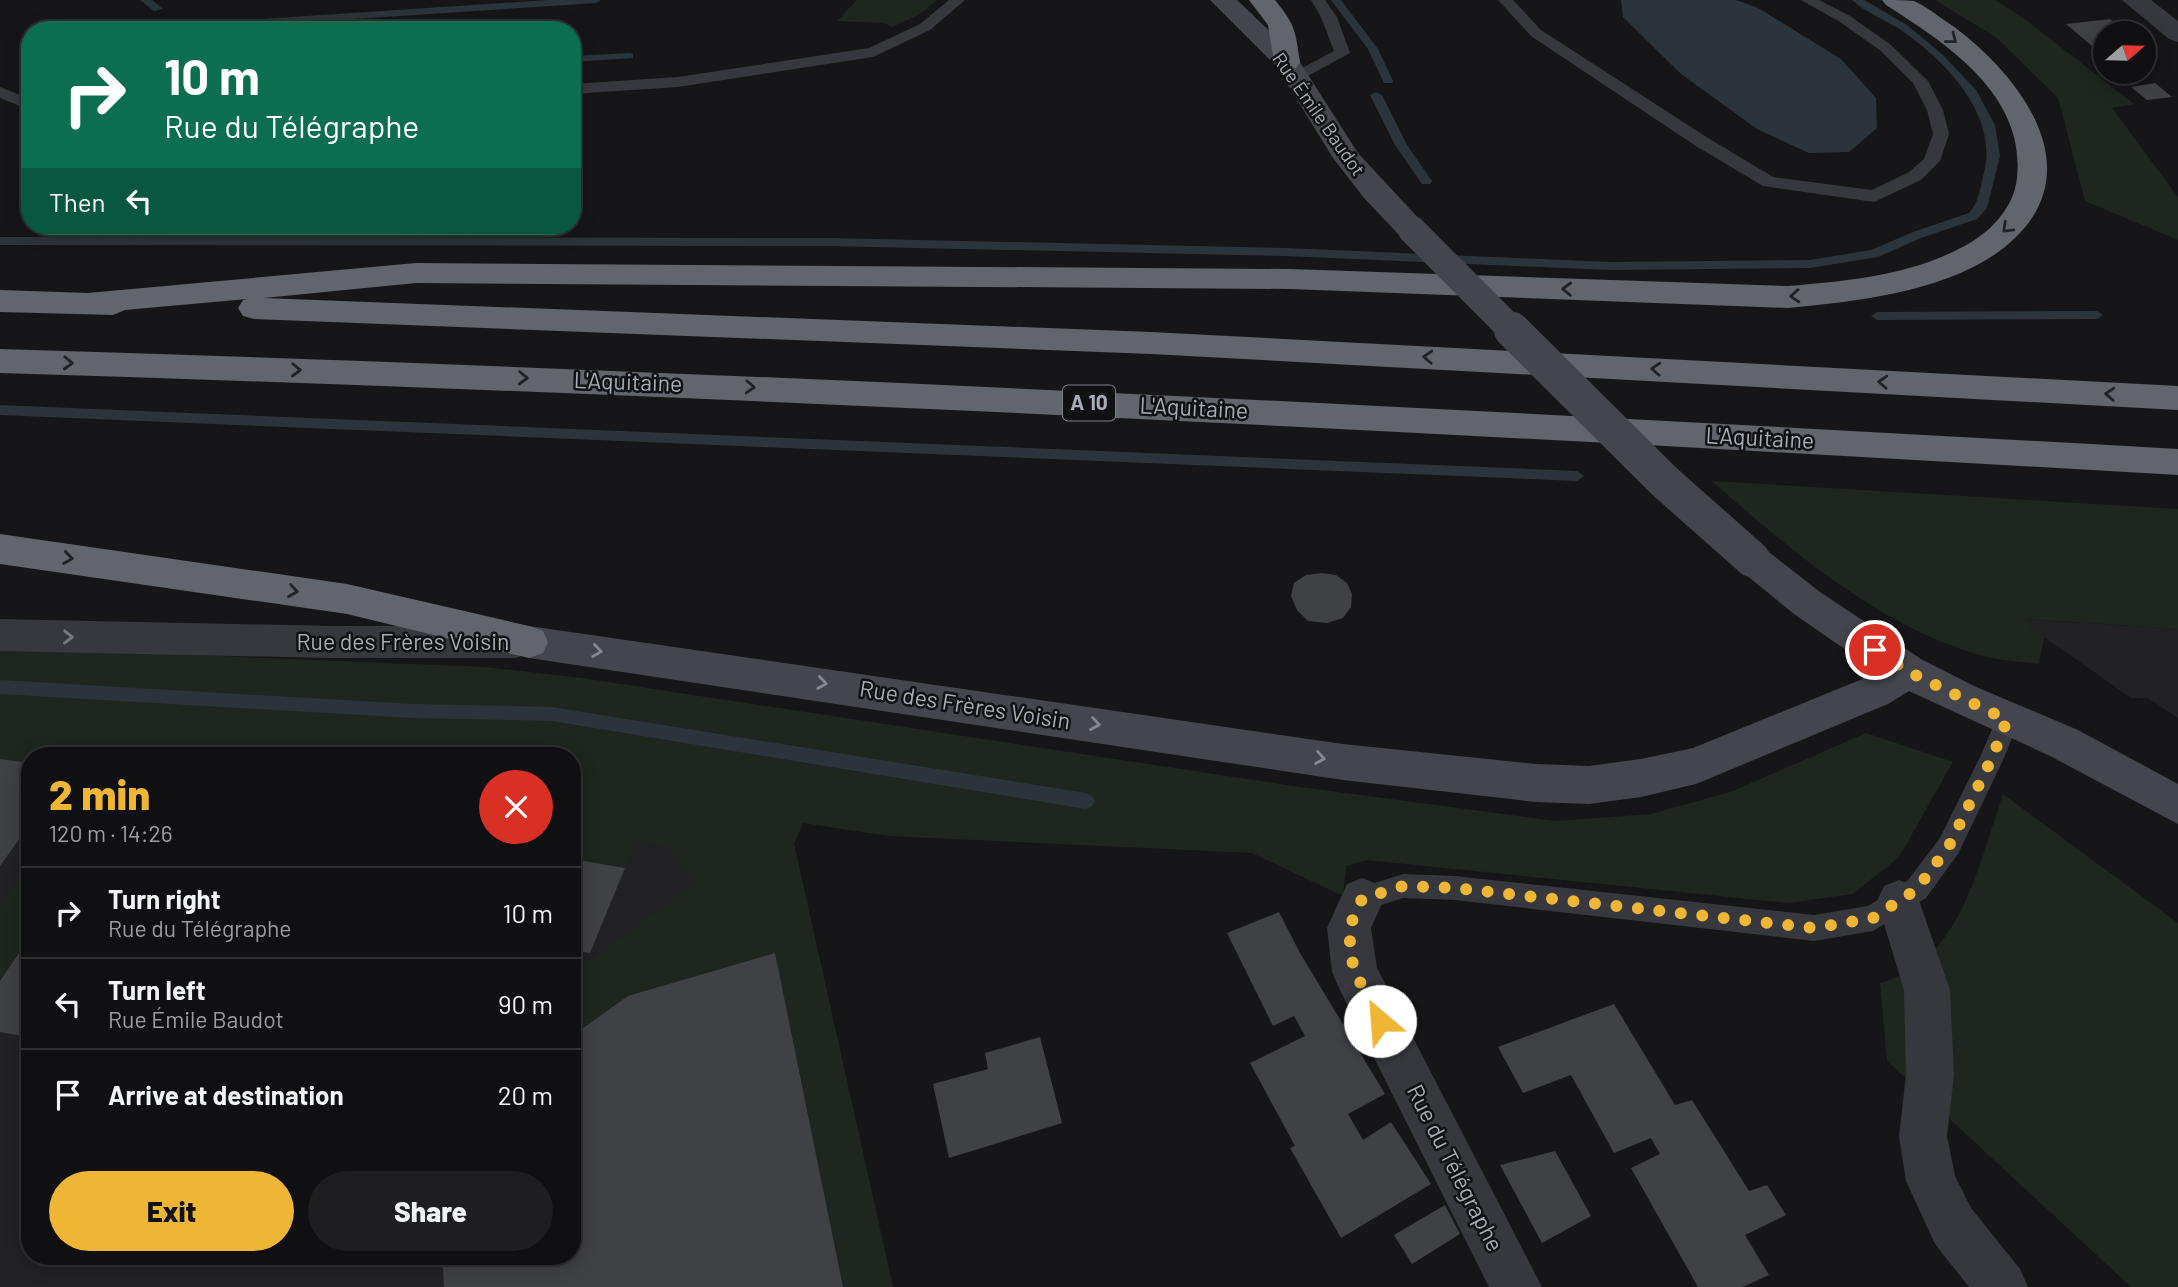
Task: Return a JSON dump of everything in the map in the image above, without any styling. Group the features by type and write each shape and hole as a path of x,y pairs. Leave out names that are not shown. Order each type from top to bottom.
{"highway":[{"path":"1262,0 1281,24 1292,69"},
{"path":"89,303 415,273 1290,279 1788,297 1853,291 1951,264 1977,251 2004,231 2024,211 2034,179 2031,142 2017,106 1995,77 1934,25 1895,0"},
{"path":"0,301 618,321 1151,343 2178,398"},
{"name":"L'Aquitaine","path":"0,361 439,375 1147,405 2178,462"},
{"path":"0,549 347,599 529,642"}],"street":[{"name":"Rue Émile Baudot","path":"1223,0 1292,69 1347,158 1374,191 1664,481 1752,559 1807,603 1907,671"},
{"path":"2134,0 2178,34"},
{"name":"Rue des Frères Voisin","path":"0,635 331,642 529,642 1343,762 1536,783 1589,785 1641,778 1696,766 1874,692 1907,671"},
{"path":"1907,671 2007,720 2075,749 2178,805"},
{"name":"Rue du Télégraphe","path":"1362,899 1349,928 1355,972 1516,1287"},
{"path":"1899,901 1927,990 1930,1075 1923,1136 1931,1181 1954,1226 2002,1287"}],"lane":[{"path":"581,88 678,82 873,52 925,27 958,0"},
{"path":"1292,69 1342,53 1318,0"},
{"path":"1504,0 1536,33 1702,142 1769,182 1874,195 1915,176 1932,161 1941,134 1935,110 1920,81 1886,48 1845,19 1808,0"},
{"path":"0,92 21,101"},
{"name":"Rue du Télégraphe","path":"1362,899 1403,886 1455,888 1814,928 1873,918 1917,889 1949,846 1992,758 2007,720"}],"shaded area":[{"path":"857,0 937,0 920,14 892,27 884,23 837,21"},
{"path":"1621,0 1736,0 1758,8 1841,59 1876,98 1877,128 1849,152 1809,153 1757,129 1681,74 1623,17"},
{"path":"1935,0 1995,0 2022,17 2093,72 2093,84 2108,84 2134,104 2112,108 2178,197 2178,240 2085,201 2058,98 1997,38"},
{"path":"1712,481 2178,509 2178,629 2027,619 2030,627 2044,637 2039,664 1991,658 1952,646 1914,629 1842,586 1775,535"},
{"path":"2026,619 2178,629 2178,718 2148,698 2131,698 2030,627"},
{"path":"0,647 486,667 582,678 1293,786 1556,821 1651,814 1733,791 1866,733 1953,762 1899,857 1853,894 1788,903 1367,860 1346,866 1343,896 1252,853 888,836 803,823 794,844 893,1287 843,1287 775,953 581,1032 581,966 695,883 669,847 637,841 625,868 581,861 581,747 21,747 21,762 0,759"},
{"path":"0,693 26,747 21,747 21,1265 581,1265 581,804 794,844 893,1287 0,1287"},
{"path":"2003,794 2178,923 2178,1287 2131,1287 1887,1061 1880,983 1908,972 1930,955 1948,932 1975,878"},
{"path":"21,877 21,950 0,981 0,907"}],"building":[{"path":"2110,19 2113,21 2093,21 2093,47 2066,24"},
{"path":"2156,84 2172,97 2147,100 2131,87"},
{"path":"1306,575 1336,575 1347,583 1352,594 1351,607 1343,618 1327,623 1308,621 1297,610 1291,596 1294,583"},
{"path":"0,759 21,762 21,837 0,866"},
{"path":"581,861 625,868 590,953 581,952"},
{"path":"1279,912 1300,953 1385,1094 1348,1114 1363,1140 1391,1122 1431,1184 1341,1238 1290,1148 1295,1146 1250,1063 1305,1036 1294,1016 1273,1026 1227,933"},
{"path":"21,950 21,1036 0,1032 0,981"},
{"path":"775,953 843,1287 444,1287 443,1265 581,1265 581,1030 628,996"},
{"path":"1614,1004 1675,1105 1692,1100 1749,1191 1767,1185 1786,1215 1745,1235 1769,1275 1743,1287 1698,1287 1631,1168 1660,1154 1651,1138 1614,1153 1571,1075 1523,1093 1498,1047"},
{"path":"1040,1037 1062,1123 949,1158 933,1084 988,1069 985,1053"},
{"path":"1555,1151 1591,1216 1542,1243 1500,1165"},
{"path":"1445,1205 1460,1234 1412,1264 1394,1235"}],"waterway":[{"path":"145,0 158,9"},
{"path":"278,21 596,0"},
{"path":"1336,0 1373,49 1388,81"},
{"path":"0,241 830,242 1285,252 1610,266 1810,264 1874,254 1917,235 1973,216 1981,208 1994,156 1989,125 1970,90 1939,57 1903,27 1857,0"},
{"path":"581,59 629,56"},
{"path":"1376,95 1401,145 1426,181"},
{"path":"1877,316 2097,315"},
{"path":"0,410 1577,476"},
{"path":"0,687 413,711 552,714 1086,801"}],"route":[{"path":"1380,1021 1355,972 1349,928 1362,899 1403,886 1455,888 1814,928 1873,918 1917,889 1949,846 1992,758 2007,720 1907,671 1875,650"}]}
